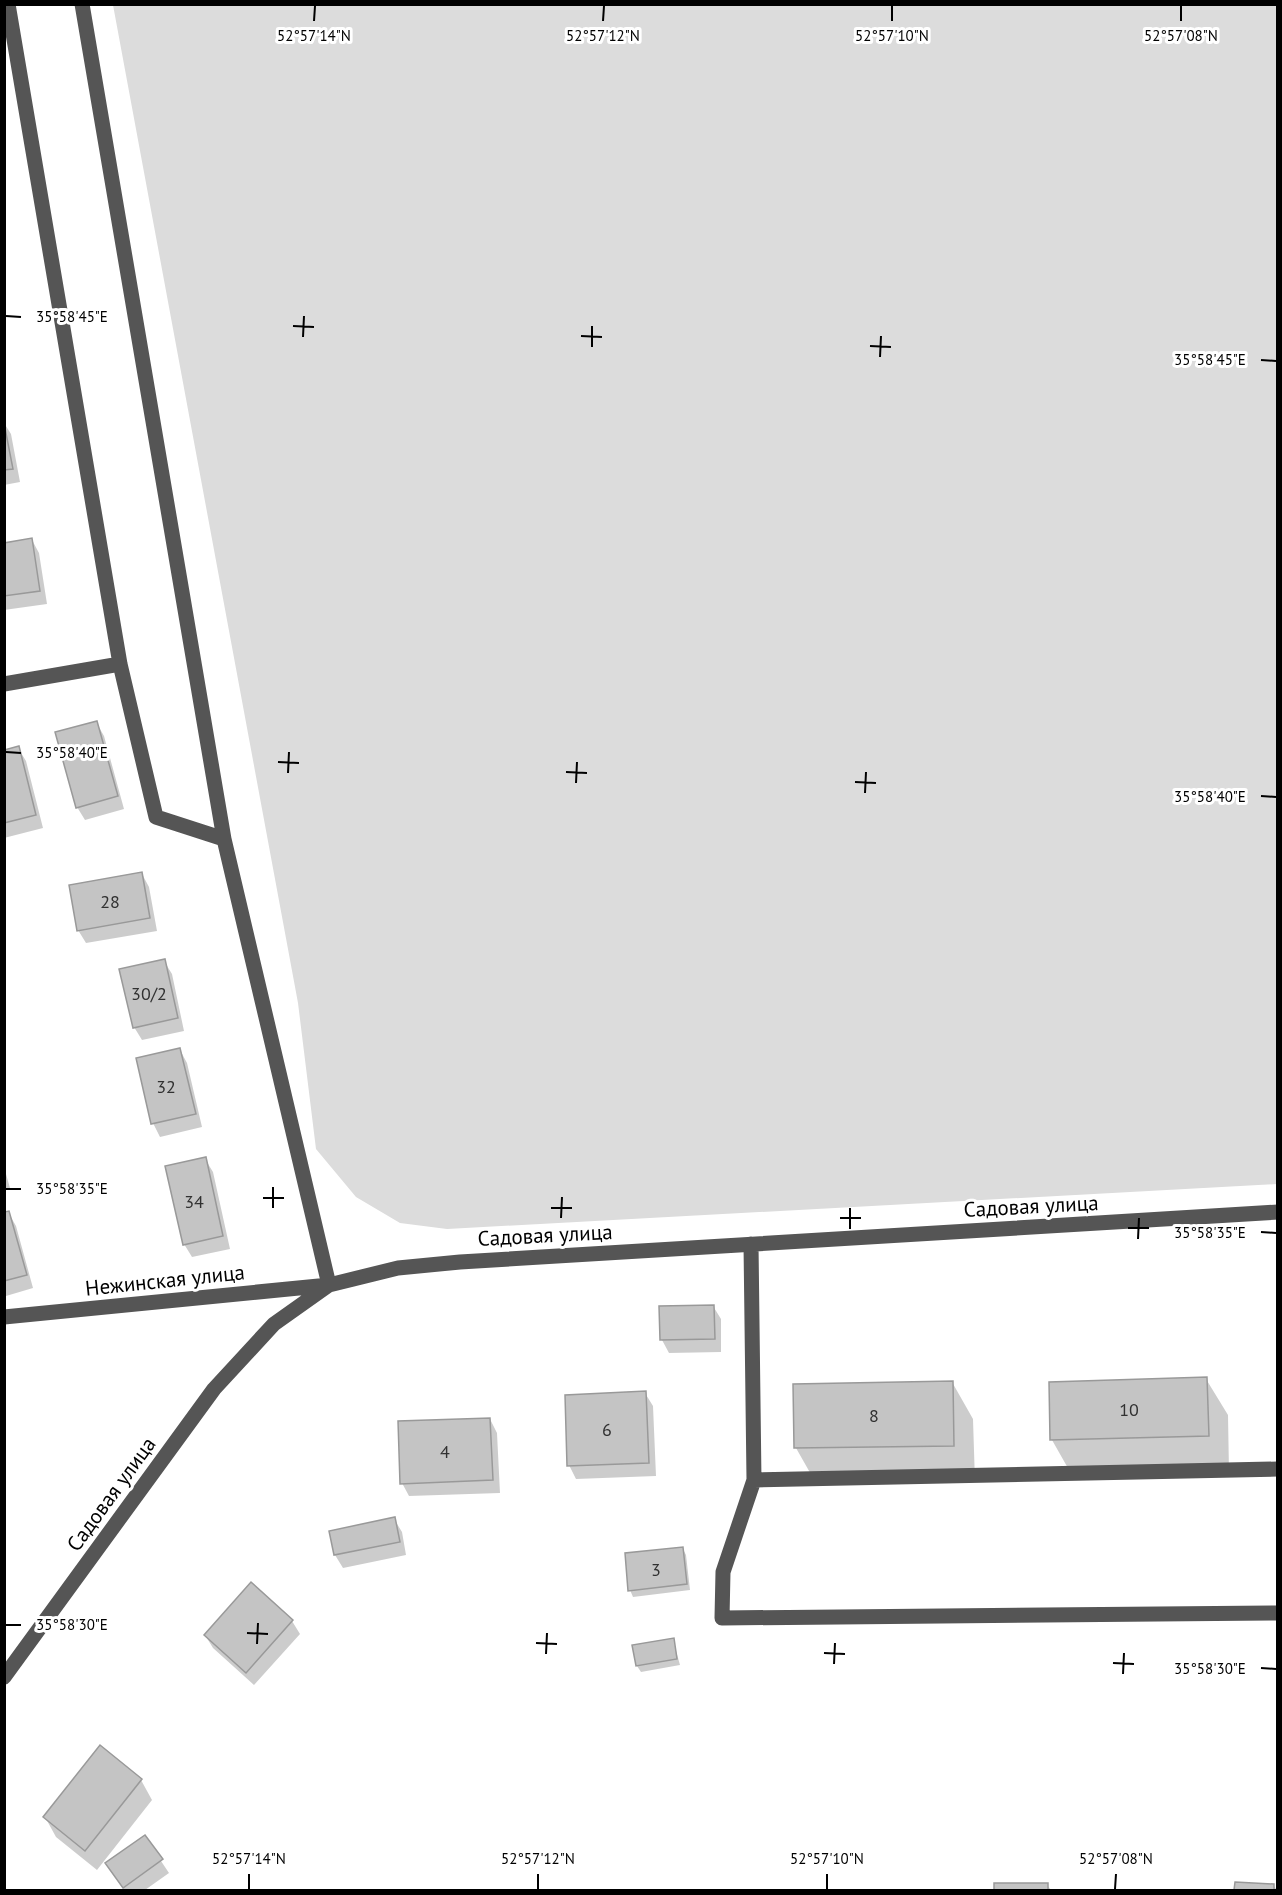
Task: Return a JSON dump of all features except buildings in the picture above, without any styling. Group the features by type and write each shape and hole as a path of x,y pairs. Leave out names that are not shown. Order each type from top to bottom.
{"street":[{"path":"8,4 120,664 156,817 224,839"},
{"path":"81,4 224,839 329,1285"},
{"path":"4,684 120,664"},
{"name":"Садовая улица","path":"4,1677 214,1389 274,1324 329,1285 398,1268 460,1262 1278,1212"},
{"path":"751,1244 754,1480 723,1572 722,1618 1278,1613"},
{"name":"Нежинская улица","path":"4,1317 329,1285"},
{"path":"754,1480 1278,1469"}],"shaded area":[{"path":"113,5 1277,5 1277,1184 447,1229 400,1223 356,1197 316,1149 298,1003"}]}
